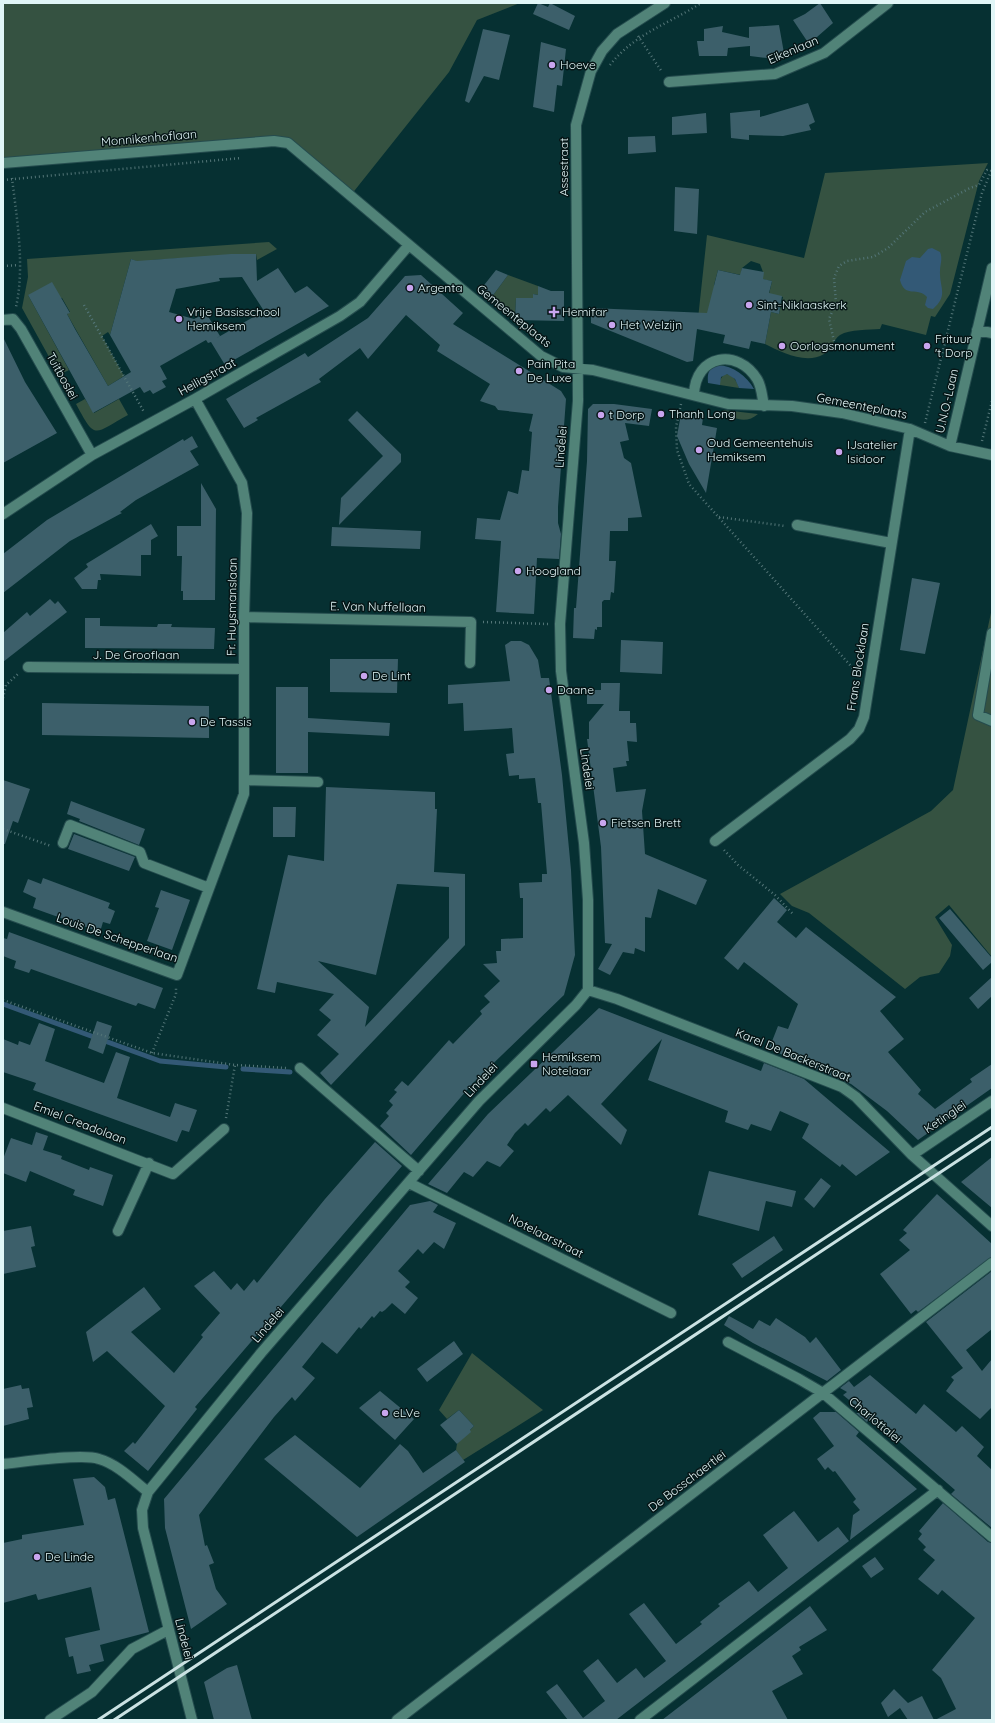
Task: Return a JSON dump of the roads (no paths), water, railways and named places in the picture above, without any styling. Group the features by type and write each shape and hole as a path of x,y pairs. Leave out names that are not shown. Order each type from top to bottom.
{"street":[{"name":"Assestraat","path":"578,368 576,125 591,70 602,51 617,34 630,24 665,3"},
{"name":"Eikenlaan","path":"669,82 775,74 824,53 888,3"},
{"name":"Monnikenhoflaan","path":"7,162 274,140 288,143 296,147"},
{"name":"Gemeenteplaats","path":"296,147 541,356 563,367 578,368 619,376 728,404 792,406 842,413 910,429 950,446 992,455"},
{"name":"Heiligstraat","path":"3,514 92,455 195,399 340,316 360,302 409,244"},
{"name":"U.N.O.-Laan","path":"950,446 992,268"},
{"name":"Tuitboslei","path":"8,319 21,329 92,455"},
{"path":"978,330 992,333"},
{"path":"694,395 694,385 697,375 703,368 712,361 724,360 739,363 756,378 760,387 764,406"},
{"name":"Lindelei","path":"192,1720 143,1528 142,1510 148,1492 261,1353 479,1101 576,1005 588,990 588,900 584,843 561,671 560,624 577,415 578,368"},
{"name":"Fr. Huysmanslaan","path":"195,399 242,483 248,513 244,617 244,794"},
{"name":"Frans Blocklaan","path":"715,841 850,739 859,729 864,717 910,429"},
{"path":"797,525 891,543"},
{"name":"E. Van Nuffellaan","path":"244,617 471,622 470,663"},
{"path":"992,633 988,681 978,715 992,722"},
{"name":"J. De Grooflaan","path":"28,667 244,668"},
{"path":"244,780 318,782"},
{"name":"Louis De Schepperlaan","path":"3,912 177,975 244,794"},
{"path":"63,843 70,825 140,852 144,863 209,888"},
{"name":"Karel De Backerstraat","path":"588,990 624,1002 842,1087 856,1097 912,1155 992,1226"},
{"path":"300,1068 419,1171"},
{"name":"Ketinglei","path":"912,1155 992,1101"},
{"name":"Emiel Creadolaan","path":"3,1108 149,1163 174,1174 224,1129"},
{"path":"118,1231 149,1163"},
{"name":"Notelaarstraat","path":"409,1183 671,1314"},
{"name":"De Bosschaertlei","path":"397,1720 992,1263"},
{"name":"Charlottalei","path":"728,1342 799,1378 823,1394 938,1490 992,1538"},
{"path":"3,1464 75,1458 98,1458 112,1464 148,1492"},
{"path":"640,1720 938,1490"},
{"path":"50,1720 92,1692 132,1649 168,1630"}],"water":[{"path":"932,248 940,252 941,255 940,277 942,291 941,299 933,309 928,308 925,305 927,297 920,292 908,291 902,286 900,280 906,261 912,257 920,258 928,249"},
{"path":"718,365 729,367 739,372 748,380 754,389 739,388 735,379 727,374 721,377 720,385 708,383 709,371"}],"waterway":[{"path":"3,1004 160,1061 226,1067"},
{"path":"243,1069 290,1072"}],"railway":[{"path":"98,1720 992,1127"},
{"path":"114,1720 992,1138"}],"place":[{"name":"Hoeve","path":"552,65"},
{"name":"Argenta","path":"410,288"},
{"name":"Sint-Niklaaskerk","path":"749,305"},
{"name":"Hemifar","path":"554,312"},
{"name":"Vrije Basisschool Hemiksem","path":"179,319"},
{"name":"Het Welzijn","path":"612,325"},
{"name":"Oorlogsmonument","path":"782,346"},
{"name":"Frituur 't Dorp","path":"927,346"},
{"name":"Pain Pita De Luxe","path":"519,371"},
{"name":"Thanh Long","path":"661,414"},
{"name":"t Dorp","path":"601,415"},
{"name":"Oud Gemeentehuis Hemiksem","path":"699,450"},
{"name":"IJsatelier Isidoor","path":"839,452"},
{"name":"Hoogland","path":"518,571"},
{"name":"De Lint","path":"364,676"},
{"name":"Daane","path":"549,690"},
{"name":"De Tassis","path":"192,722"},
{"name":"Fietsen Brett","path":"603,823"},
{"name":"Hemiksem Notelaar","path":"534,1064"},
{"name":"eLVe","path":"385,1413"},
{"name":"De Linde","path":"37,1557"}]}
